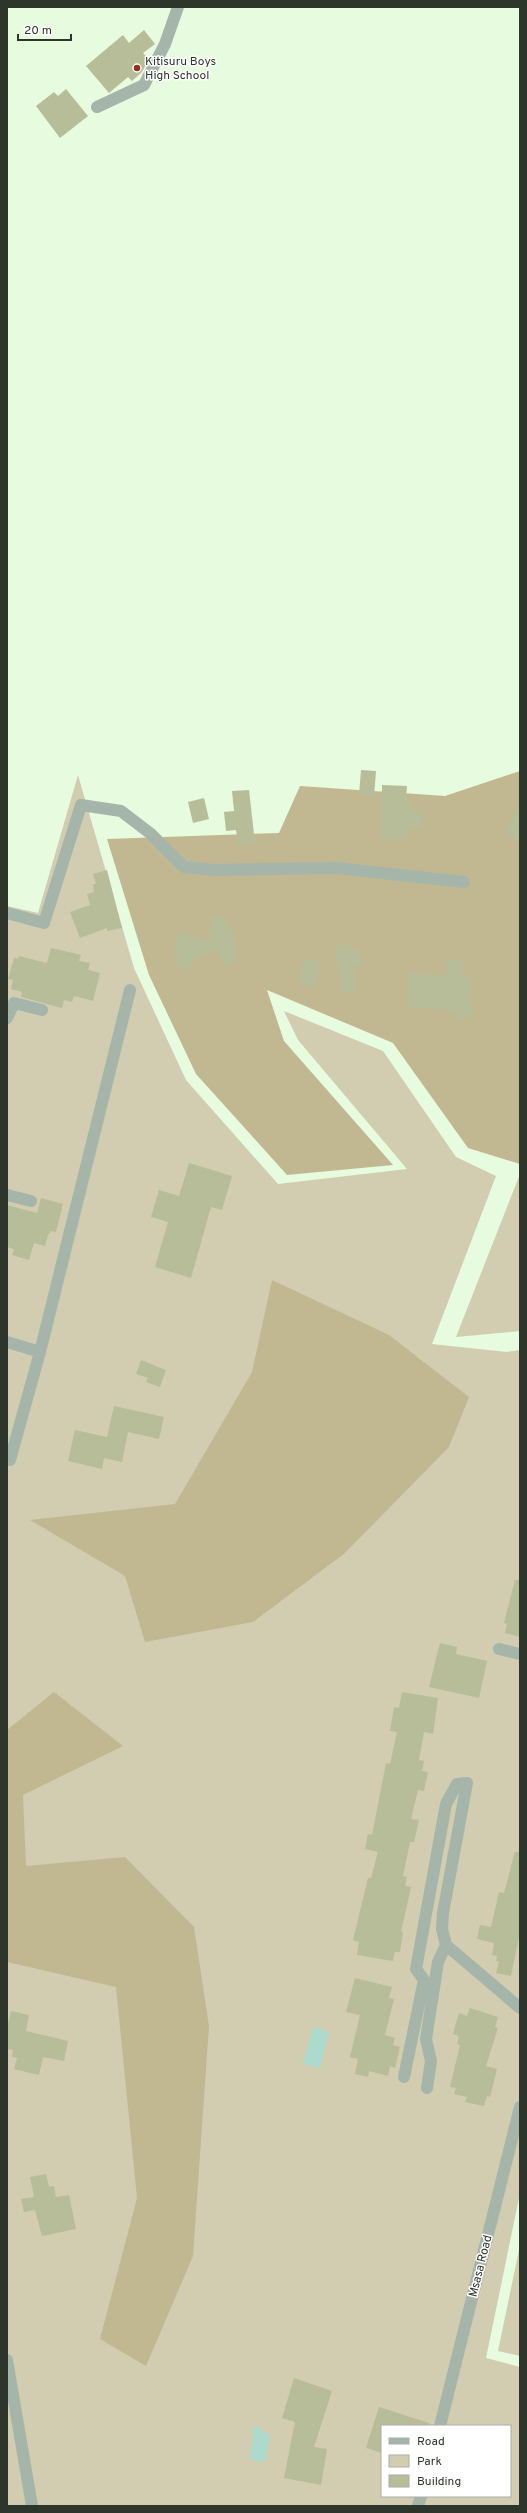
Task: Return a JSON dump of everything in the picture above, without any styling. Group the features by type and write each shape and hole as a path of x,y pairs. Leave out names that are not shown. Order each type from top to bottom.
{"street":[{"path":"97,107 144,85 165,44 178,7"},
{"path":"7,913 44,924 81,805 121,811 151,834 184,867 214,870 337,868 464,882"},
{"path":"10,1460 40,1352 130,990"},
{"path":"7,1018 14,1003 42,1010"},
{"path":"7,1195 31,1201"},
{"path":"7,1342 40,1352"},
{"path":"499,1649 520,1654"},
{"path":"404,2077 424,1980 416,1969 446,1804 457,1784 467,1782 443,1913 442,1929 446,1945 520,2008"},
{"path":"427,2088 431,2061 426,2039 438,1962 446,1945"},
{"name":"Msasa Road","path":"440,2425 520,2107"},
{"path":"7,2360 32,2506"}],"green space":[{"path":"78,775 134,968 186,1080 278,1184 407,1169 298,1040 284,1011 383,1051 456,1157 496,1176 432,1344 507,1352 520,1350 520,2193 486,2358 520,2367 520,2506 7,2506 7,906 38,913"},
{"path":"520,1174 520,1331 456,1337"},
{"path":"520,2245 520,2356 498,2351"}],"shaded area":[{"path":"520,771 520,1164 468,1148 393,1043 267,990 284,1041 393,1165 287,1175 196,1074 149,975 107,839 279,833 300,786 445,796"},
{"path":"272,1280 389,1335 469,1397 449,1447 345,1553 253,1622 145,1642 125,1576 30,1520 175,1504 252,1372"},
{"path":"54,1692 123,1746 23,1795 26,1866 125,1857 194,1927 209,2026 193,2256 146,2366 100,2339 137,2198 116,1987 7,1962 7,1730"}],"water":[{"path":"313,2027 329,2032 320,2068 303,2064"},
{"path":"254,2426 262,2428 261,2432 270,2434 265,2462 250,2460"}],"building":[{"path":"144,30 155,44 143,53 149,59 142,72 132,81 128,77 109,93 86,66 123,35 129,43"},
{"path":"66,89 88,116 60,138 36,106 54,92 58,96"},
{"path":"361,770 376,771 374,797 359,795"},
{"path":"382,785 407,786 406,799 410,799 410,809 422,810 422,829 410,829 407,840 381,839"},
{"path":"249,790 255,843 238,845 236,830 226,831 224,812 234,811 232,791"},
{"path":"204,798 209,819 193,823 188,802"},
{"path":"520,804 520,842 504,832"},
{"path":"107,870 122,928 107,931 107,928 80,938 70,912 90,905 87,894 94,892 93,884 96,884 93,874"},
{"path":"222,914 224,922 227,921 237,940 234,941 238,952 235,953 237,961 225,966 217,951 193,960 191,970 177,966 179,958 173,957 179,932 213,941 208,928 212,926 209,918"},
{"path":"351,944 352,950 360,949 362,964 354,965 357,991 341,993 335,946"},
{"path":"51,948 81,955 79,961 90,963 88,970 100,973 93,1001 74,996 72,1002 64,1000 62,1008 21,997 22,992 11,989 13,980 8,979 14,958 18,959 19,956 47,963"},
{"path":"461,958 465,977 469,976 473,993 469,994 474,1016 457,1020 456,1012 452,1013 451,1010 406,1007 408,973 448,975 445,962"},
{"path":"303,959 320,962 316,987 299,985"},
{"path":"189,1163 232,1176 222,1210 211,1207 191,1278 155,1267 168,1222 151,1217 159,1190 179,1196"},
{"path":"41,1198 63,1204 56,1232 51,1231 48,1235 45,1246 34,1243 29,1260 12,1255 14,1249 7,1247 7,1205 37,1213"},
{"path":"141,1360 166,1370 160,1387 146,1382 148,1378 136,1374"},
{"path":"114,1406 164,1417 159,1439 128,1432 122,1462 104,1458 102,1469 68,1461 75,1430 107,1437"},
{"path":"515,1580 520,1580 520,1637 505,1633 507,1624 504,1623"},
{"path":"440,1643 457,1647 456,1654 487,1661 479,1698 429,1687"},
{"path":"402,1692 438,1698 433,1734 424,1732 419,1760 424,1761 422,1771 428,1772 424,1791 418,1790 411,1819 419,1820 414,1842 410,1842 403,1876 407,1877 405,1886 411,1887 401,1932 403,1932 400,1952 395,1952 393,1961 357,1955 359,1942 353,1940 368,1878 371,1878 378,1852 365,1849 368,1834 372,1835 386,1763 390,1764 397,1732 390,1731 394,1707 399,1708"},
{"path":"515,1852 520,1852 520,1932 511,1976 496,1973 499,1962 496,1961 497,1956 492,1955 494,1943 477,1939 480,1925 491,1927 499,1892 504,1893"},
{"path":"355,1978 392,1987 389,1998 394,1999 385,2035 395,2038 393,2045 400,2047 395,2068 390,2066 388,2076 369,2071 368,2077 355,2074 358,2059 350,2057 360,2015 346,2012"},
{"path":"470,2008 498,2017 495,2027 498,2028 486,2066 497,2069 490,2097 487,2096 484,2106 465,2102 467,2097 454,2094 456,2088 450,2087 460,2045 457,2044 459,2036 453,2034 459,2013 467,2016"},
{"path":"11,2011 29,2015 26,2031 68,2041 64,2061 43,2057 39,2075 14,2069 17,2058 12,2057 13,2050 7,2049 7,2028"},
{"path":"46,2174 49,2187 54,2186 56,2197 69,2195 76,2229 42,2236 35,2210 24,2212 21,2199 34,2197 30,2177"},
{"path":"294,2378 332,2391 314,2447 327,2449 321,2485 284,2478 295,2422 282,2418"},
{"path":"379,2407 429,2423 429,2425 381,2425 381,2453 366,2448"}],"place":[{"name":"Kitisuru Boys High School","path":"137,68"}]}
